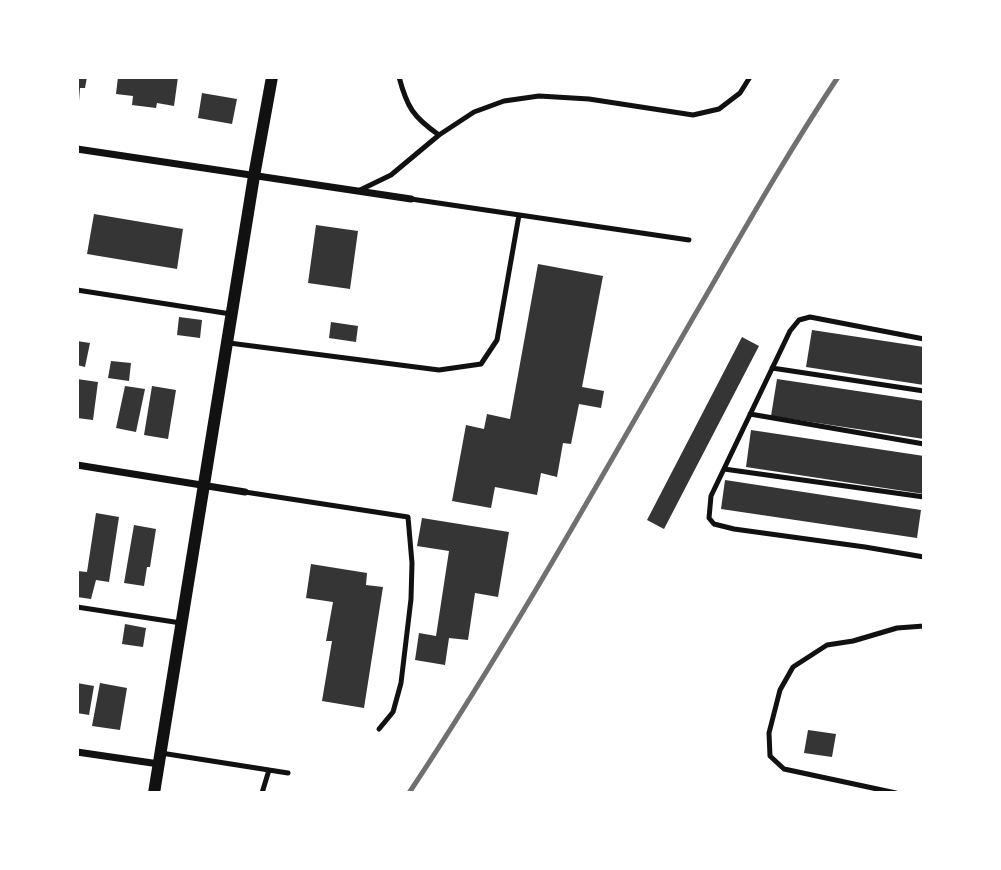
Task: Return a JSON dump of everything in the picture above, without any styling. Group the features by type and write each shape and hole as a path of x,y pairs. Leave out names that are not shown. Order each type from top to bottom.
{"street":[{"path":"154,793 272,77"},
{"path":"77,149 411,200"},
{"path":"77,465 246,492"},
{"path":"77,752 160,759"}],"lane":[{"path":"399,77 408,107 421,123 439,135"},
{"path":"358,191 391,175 439,135 474,112 504,101 539,96 589,99 693,115 719,110 740,93 750,77"},
{"path":"411,200 689,240"},
{"path":"227,343 439,370 481,364 497,340 519,215"},
{"path":"77,290 231,314"},
{"path":"924,339 810,317 799,320 790,331 711,496 709,518 714,524 734,528 924,557"},
{"path":"772,368 924,391"},
{"path":"750,414 924,444"},
{"path":"724,469 924,497"},
{"path":"246,492 408,517 412,563 411,599 401,683 393,712 379,729"},
{"path":"77,607 181,622"},
{"path":"896,793 784,769 770,756 769,733 780,690 793,667 827,645 853,641 897,628 924,625"},
{"path":"160,759 288,773"},
{"path":"262,793 269,770"}],"building":[{"path":"77,77 87,77 85,88 80,88 79,101 77,101"},
{"path":"118,77 178,77 174,106 157,103 156,108 132,105 133,96 116,94"},
{"path":"202,93 237,99 232,124 198,118"},
{"path":"94,214 183,229 177,269 87,254"},
{"path":"316,225 358,231 350,289 308,283"},
{"path":"538,264 603,276 582,387 604,391 601,408 579,404 571,444 563,443 557,477 541,473 537,495 495,487 491,508 452,501 466,425 484,429 487,414 510,419"},
{"path":"179,317 202,320 200,338 177,335"},
{"path":"331,322 358,326 356,342 329,338"},
{"path":"812,330 924,347 924,385 806,367"},
{"path":"742,337 759,346 664,529 647,520"},
{"path":"77,341 90,343 85,367 77,365"},
{"path":"111,361 131,363 129,381 108,378"},
{"path":"77,379 98,382 93,420 77,418"},
{"path":"777,379 924,401 924,439 771,416"},
{"path":"125,386 145,389 136,432 116,428"},
{"path":"152,386 176,390 168,439 144,435"},
{"path":"751,430 924,456 924,494 746,467"},
{"path":"725,480 921,510 917,538 721,509"},
{"path":"96,513 119,517 109,582 96,580 91,599 77,597 77,571 87,572"},
{"path":"422,518 509,532 498,597 475,593 468,640 449,638 445,665 415,660 419,633 436,636 449,551 417,546"},
{"path":"134,525 156,529 144,586 124,583"},
{"path":"311,564 367,573 366,585 383,587 364,708 322,701 332,641 326,641 333,602 306,598"},
{"path":"125,624 146,628 143,647 122,644"},
{"path":"77,683 94,686 89,715 77,713"},
{"path":"100,683 127,688 120,730 92,726"},
{"path":"808,730 836,734 832,757 804,753"}],"railway":[{"path":"409,793 519,617 764,196 838,77"}]}
